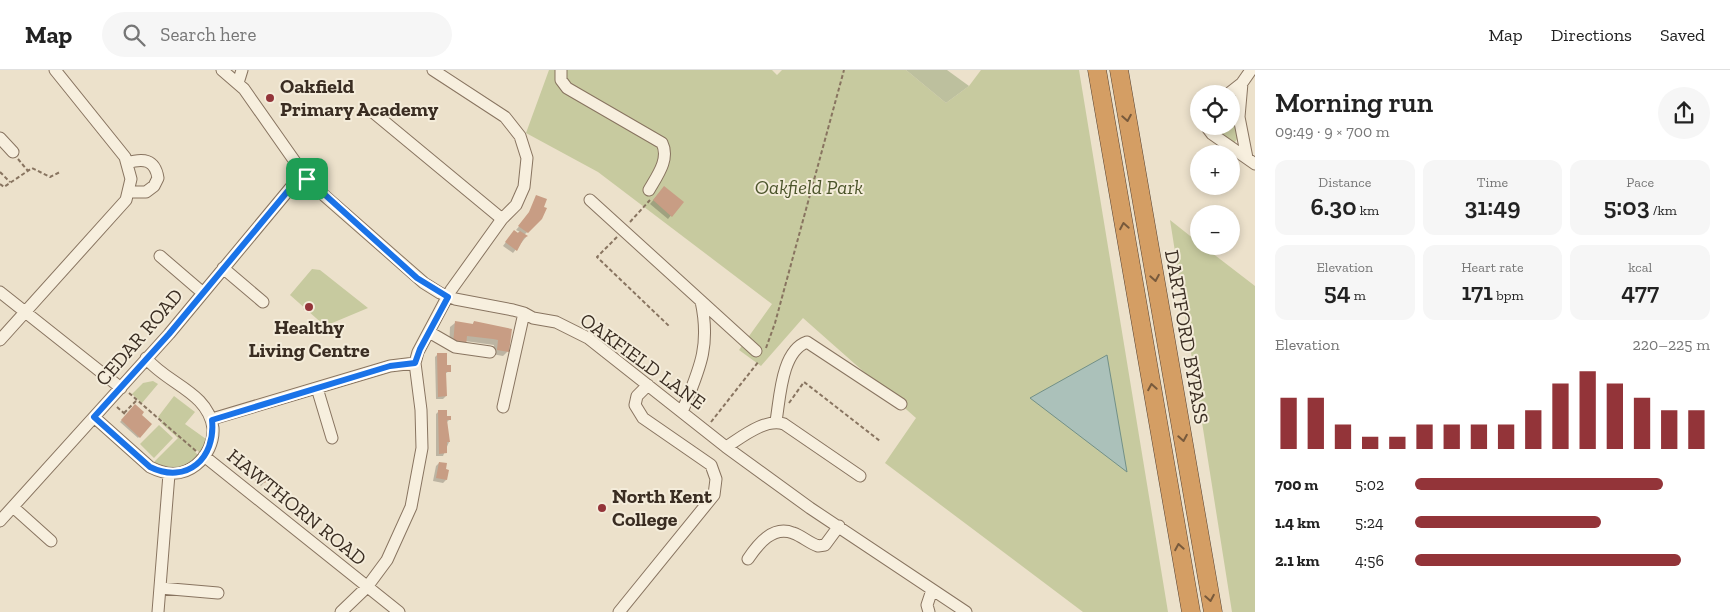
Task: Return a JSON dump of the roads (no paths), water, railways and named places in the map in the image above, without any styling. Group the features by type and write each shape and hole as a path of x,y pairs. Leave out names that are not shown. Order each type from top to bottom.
{"highway":[{"path":"1097,70 1191,612"},
{"name":"DARTFORD BYPASS","path":"1119,70 1213,612"}],"street":[{"path":"0,340 126,200 131,180 125,157 55,70"},
{"name":"OAKFIELD LANE","path":"222,70 238,84 266,120 302,174 417,278 448,297 524,313 533,318 556,322 588,338 726,447 966,612"},
{"path":"238,84 242,70"},
{"path":"342,612 385,564 398,541 417,486 422,428 415,363 420,349 452,288 502,219 516,205 524,187 527,158 520,136 505,117 433,70"},
{"path":"561,70 561,80 567,88 662,143 665,155 652,192"},
{"path":"1239,85 1252,70"},
{"path":"1242,83 1239,123 1251,161"},
{"path":"374,113 502,219"},
{"path":"1213,135 1251,161"},
{"path":"0,138 12,152"},
{"path":"127,163 141,159 147,160 154,166 158,178 154,186 146,192 128,192"},
{"name":"CEDAR ROAD","path":"0,521 121,388 302,174"},
{"path":"590,200 756,351"},
{"path":"160,256 203,293"},
{"path":"223,268 263,302"},
{"path":"0,292 121,388"},
{"path":"682,412 701,365 706,324 701,301"},
{"path":"504,408 524,313"},
{"path":"429,332 455,347 490,352"},
{"path":"776,422 784,370 800,347 807,342 902,404"},
{"path":"94,417 150,467 170,474 187,471 204,456 212,442 212,420 203,403 146,358"},
{"path":"212,420 390,366 415,363"},
{"path":"619,612 714,495 716,479 712,465 643,418 639,412 635,405 637,396 648,385"},
{"path":"317,388 332,438"},
{"path":"726,447 758,428 776,422 784,424 860,476"},
{"name":"HAWTHORN ROAD","path":"204,456 399,612"},
{"path":"158,612 170,474"},
{"path":"13,506 51,541"},
{"path":"748,558 761,540 780,531 793,533 818,546 825,545 840,526"},
{"path":"160,588 218,593"},
{"path":"926,610 932,590"}],"water":[{"path":"1107,355 1127,472 1030,398"}],"place":[{"name":"Oakfield Primary Academy","path":"270,98"},
{"name":"Healthy Living Centre","path":"309,307"},
{"name":"North Kent College","path":"602,508"}],"park label":[{"name":"Oakfield Park","path":"809,187"}]}
